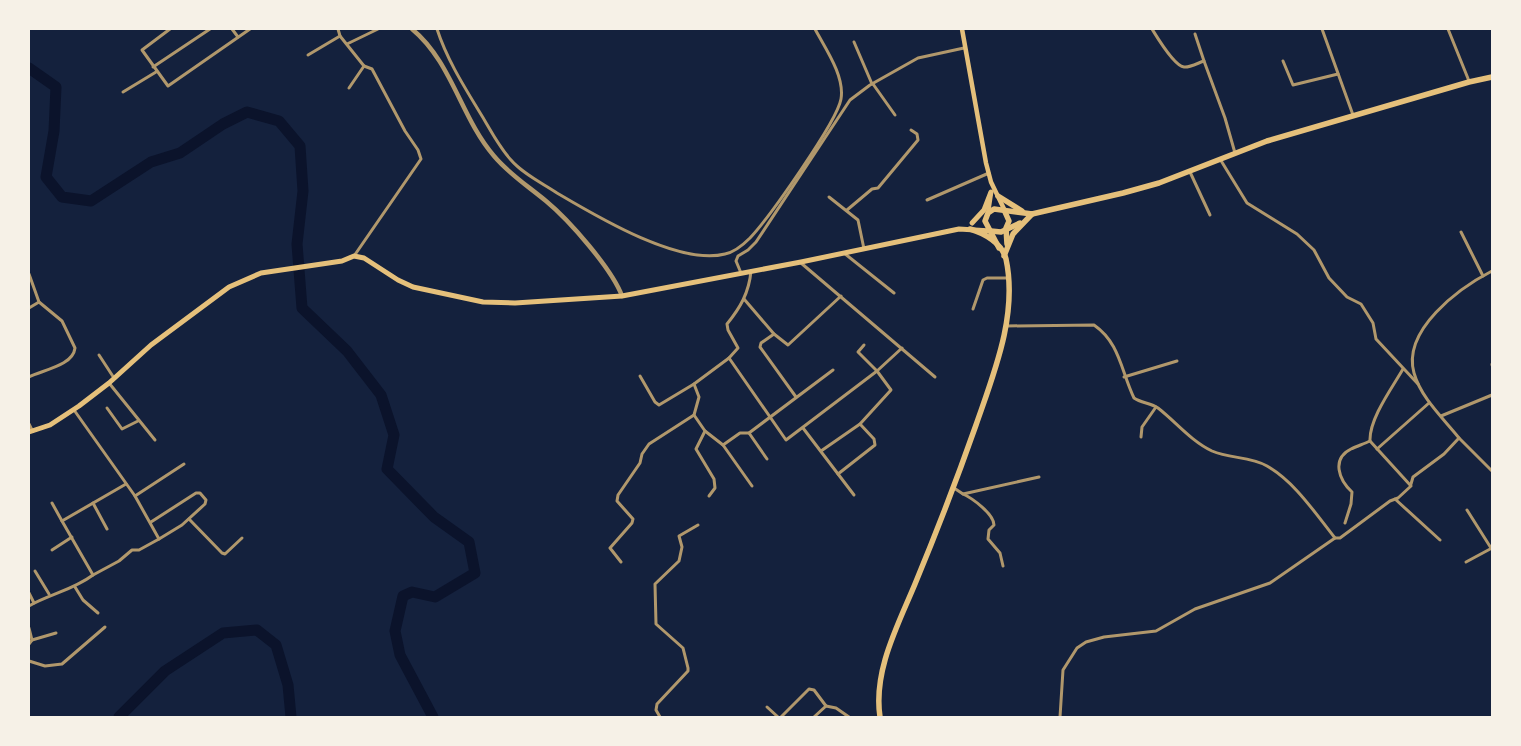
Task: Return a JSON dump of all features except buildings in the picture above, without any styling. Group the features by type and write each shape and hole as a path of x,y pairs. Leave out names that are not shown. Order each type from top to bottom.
{"highway":[{"path":"880,717 879,690 892,638 954,488 994,373 1006,326 1007,278 1004,256 985,221 988,213 994,209 1005,212 1032,214 1123,193 1190,172 1235,153 1354,116 1492,77"},
{"path":"998,196 1023,212"},
{"path":"1005,212 1009,221 1006,228 1007,246"},
{"path":"1004,256 1013,234 1032,214"},
{"path":"991,231 1001,232 1006,228 1025,221"},
{"path":"971,226 987,236 999,248"}],"main road":[{"path":"31,432 50,424 73,410 109,383 151,345 203,304 229,287 261,273 342,261 354,256 370,260 398,280 413,287 483,302 515,303 622,296 801,262 971,226 988,213 991,182 964,48 962,29"},
{"path":"991,182 1005,212"},
{"path":"971,226 984,210 991,192"},
{"path":"971,226 991,231"}],"street":[{"path":"170,29 142,47 142,52 152,67 166,85 170,86 250,29"},
{"path":"152,67 210,29"},
{"path":"232,29 238,37"},
{"path":"338,29 340,36 364,66 372,69 420,158 354,256"},
{"path":"347,44 378,29"},
{"path":"412,29 425,41 438,59 465,106 478,134 494,156 520,182 558,211 612,276 622,296"},
{"path":"437,29 442,46 458,77 512,161 534,179 610,225 672,248 709,256 734,251 750,238 805,161 837,111 841,91 836,73 815,29"},
{"path":"1152,29 1165,49 1183,67 1204,61"},
{"path":"1322,29 1354,116"},
{"path":"1448,29 1469,82"},
{"path":"1195,34 1225,118 1235,153"},
{"path":"308,55 340,36"},
{"path":"854,42 872,84 895,115"},
{"path":"741,273 736,261 738,256 756,242 848,102 872,84 918,58 964,48"},
{"path":"1283,61 1293,85 1338,74"},
{"path":"349,88 364,66"},
{"path":"123,92 156,72"},
{"path":"847,210 872,189 878,188 901,164 918,140 917,134 911,130"},
{"path":"1220,159 1247,202 1297,234 1314,250 1329,278 1347,297 1361,304 1373,323 1376,338 1418,384"},
{"path":"1190,172 1210,215"},
{"path":"927,200 989,173"},
{"path":"829,197 858,220 864,249"},
{"path":"1460,232 1483,276"},
{"path":"843,253 894,294"},
{"path":"801,262 935,377"},
{"path":"1492,271 1466,287 1419,333 1414,342 1413,371 1418,384 1429,402 1459,438 1492,471"},
{"path":"640,376 655,402 659,405 694,384 729,358 738,348 728,330 727,324 740,308 750,285 751,272"},
{"path":"29,274 39,302 62,321 75,348 75,352 66,360 29,377"},
{"path":"973,309 983,280 987,278 1007,278"},
{"path":"744,299 774,334 788,346 841,296"},
{"path":"29,308 39,302"},
{"path":"1006,326 1094,325 1113,343 1119,354 1124,377 1134,398 1156,407 1195,440 1212,450 1229,457 1252,459 1266,465 1286,479 1335,538"},
{"path":"774,334 761,343 760,347 796,397"},
{"path":"820,451 860,424 891,390 877,371 858,352 864,345"},
{"path":"729,358 786,440 877,371 902,348"},
{"path":"100,355 114,378"},
{"path":"1124,377 1178,360"},
{"path":"1403,369 1380,410 1370,436 1370,441 1411,484"},
{"path":"723,445 740,433 748,433 833,370"},
{"path":"109,383 155,440"},
{"path":"621,562 611,550 611,546 632,523 633,519 616,498 640,463 642,454 649,444 694,415 699,397 694,384"},
{"path":"1441,416 1492,395"},
{"path":"1377,449 1429,402"},
{"path":"1141,437 1142,427 1156,407"},
{"path":"106,408 122,429 138,421"},
{"path":"73,410 135,496 159,539"},
{"path":"694,415 705,431 723,445 752,486"},
{"path":"29,424 31,432"},
{"path":"838,474 875,445 874,439 860,424"},
{"path":"803,428 854,495"},
{"path":"705,431 696,449 714,479 715,488 709,496"},
{"path":"748,433 767,460"},
{"path":"1060,717 1063,670 1077,648 1086,642 1104,637 1156,630 1195,609 1270,583 1335,538 1340,538 1390,500 1396,499 1411,484 1413,477 1444,454 1459,438"},
{"path":"1344,523 1351,504 1352,492 1343,483 1339,474 1340,463 1345,454 1352,448 1370,441"},
{"path":"135,496 184,464"},
{"path":"963,494 1039,478"},
{"path":"62,521 126,484"},
{"path":"954,488 972,498 993,517 994,525 989,530 988,539 1000,553 1003,566"},
{"path":"29,606 49,594 61,593 75,586 119,561 132,550 139,550 159,539 189,518 206,503 199,492 151,522"},
{"path":"1396,499 1440,540"},
{"path":"52,503 93,575"},
{"path":"93,503 107,529"},
{"path":"1466,562 1492,548 1467,510"},
{"path":"189,518 222,553 225,554 242,538"},
{"path":"660,717 656,710 657,704 688,671 688,668 683,648 656,624 655,584 679,561 682,555 679,536 689,528 698,525"},
{"path":"52,550 72,537"},
{"path":"35,571 49,594"},
{"path":"75,586 83,600 98,613"},
{"path":"29,593 34,602"},
{"path":"29,661 45,666 62,664 105,627"},
{"path":"29,628 32,640"},
{"path":"29,644 32,640 56,633"},
{"path":"767,707 779,717 809,689 814,690 826,706 836,708 849,717"},
{"path":"814,717 826,706"}],"waterway":[{"path":"29,68 56,87 54,131 46,177 62,197 91,201 151,162 180,153 223,124 247,112 279,121 300,146 303,191 297,244 302,308 347,351 381,395 394,435 387,469 434,517 469,542 475,573 435,597 412,592 403,596 395,631 400,655 433,717"},
{"path":"119,717 165,671 223,633 257,630 276,645 288,685 291,717"}]}
